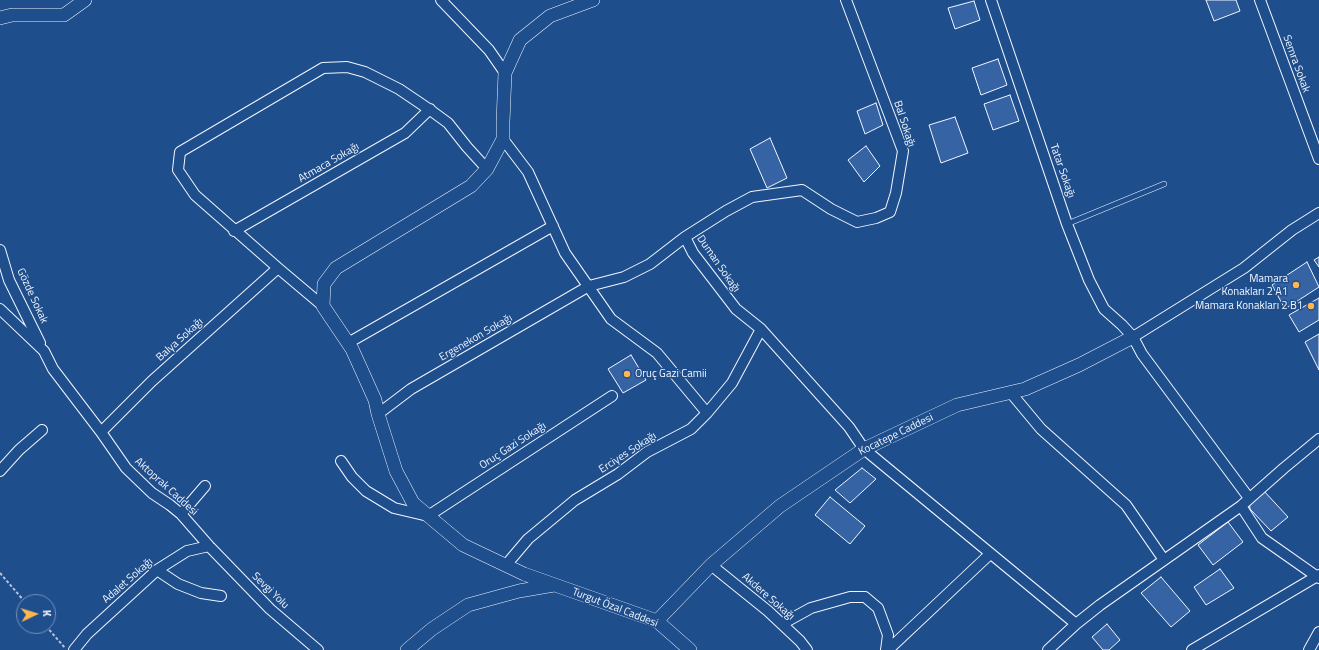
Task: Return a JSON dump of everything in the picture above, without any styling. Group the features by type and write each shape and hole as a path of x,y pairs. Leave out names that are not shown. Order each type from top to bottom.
{"street":[{"path":"0,18 12,15 64,15 85,0"},
{"path":"441,0 489,50 505,73"},
{"path":"323,306 324,284 336,268 471,186 487,169 503,139 505,73 520,40 550,16 593,0"},
{"name":"Bal Sokağı","path":"685,237 752,196 802,190 831,209 857,222 876,218 890,212 896,193 903,151 846,0"},
{"name":"Tatar Sokağı","path":"991,0 1067,224 1089,280 1104,309 1122,324 1133,337 1142,354 1249,498"},
{"name":"Semra Sokak","path":"1260,0 1319,159"},
{"path":"323,306 234,231 195,195 178,170 180,152 323,68 347,67 365,72 399,89 430,109 448,123 487,169"},
{"name":"Atmaca Sokağı","path":"234,231 405,133 430,109"},
{"path":"503,139 528,172 565,252 612,319 657,353 707,413"},
{"path":"1133,337 1244,268 1292,230 1319,213"},
{"path":"348,343 553,226"},
{"name":"Duman Sokağı","path":"589,286 624,277 650,264 685,237 693,253 736,309 761,329 849,427 864,449 1076,624"},
{"name":"Gözde Sokak","path":"0,250 9,280 53,369 80,406"},
{"name":"Balya Sokağı","path":"101,432 152,380 278,268"},
{"name":"Ergenekon Sokağı","path":"378,414 411,389 589,286"},
{"name":"Turgut Özal Caddesi","path":"323,306 352,349 375,400 396,471 413,504 463,545 524,574 657,621 690,650"},
{"path":"0,309 44,351"},
{"name":"Erciyes Sokağı","path":"506,565 528,539 575,500 618,474 647,452 691,429 707,413 732,383 761,329"},
{"name":"Kocatepe Caddesi","path":"657,621 711,565 780,506 864,449 957,405 1024,389 1133,337"},
{"path":"1011,392 1041,429 1126,505 1164,560"},
{"name":"Oruç Gazi Sokağı","path":"428,516 612,396"},
{"name":"Aktoprak Caddesi","path":"80,406 101,432 126,468 152,492 181,514 209,546"},
{"path":"0,471 19,450 42,430"},
{"path":"1048,650 1076,624 1100,605 1241,506 1319,439"},
{"path":"341,460 352,477 366,491 394,508 428,516"},
{"path":"181,514 205,486"},
{"path":"1192,650 1318,576 1262,538 1241,506"},
{"name":"Adalet Sokağı","path":"74,650 86,634 157,570 187,551 209,546"},
{"name":"Sevgi Yolu","path":"209,546 270,609 318,650"},
{"path":"887,650 990,554"},
{"name":"Akdere Sokağı","path":"711,565 768,611 800,641 807,650"},
{"path":"157,570 178,584 201,594 221,596"},
{"path":"407,650 432,629 468,605 519,591 555,585"},
{"path":"782,624 812,608 850,597 865,597 878,608 888,635 887,650"},
{"path":"1309,650 1319,632"}],"lane":[{"path":"1067,224 1164,184"}],"path":[{"path":"0,574 18,594"},
{"path":"53,634 67,650"}],"building":[{"path":"1206,0 1236,0 1240,11 1214,21"},
{"path":"974,1 980,20 955,29 948,8"},
{"path":"998,59 1007,85 981,95 972,68"},
{"path":"1010,95 1019,121 993,130 984,104"},
{"path":"876,103 883,125 865,134 857,111"},
{"path":"955,117 968,153 941,163 929,125"},
{"path":"770,138 787,178 767,188 750,149"},
{"path":"866,146 880,166 864,182 848,160"},
{"path":"1319,257 1319,267 1314,260"},
{"name":"Mamara Konakları 2 A1","path":"1307,262 1319,287 1285,309 1272,285"},
{"name":"Mamara Konakları 2 B1","path":"1319,298 1319,320 1299,332 1289,315"},
{"path":"1319,334 1319,370 1305,342"},
{"name":"Oruç Gazi Camii","path":"631,355 646,380 623,393 608,369"},
{"path":"862,468 876,479 850,503 835,490"},
{"path":"1263,490 1288,517 1271,531 1250,509 1249,500"},
{"path":"830,497 865,526 850,544 815,515"},
{"path":"1228,522 1243,542 1213,565 1198,545"},
{"path":"1220,569 1234,588 1206,605 1194,587"},
{"path":"1161,577 1190,611 1171,627 1141,593"},
{"path":"1107,624 1120,640 1109,650 1103,650 1092,637"}],"place":[{"name":"Mamara Konakları 2 A1","path":"1296,285"},
{"name":"Mamara Konakları 2 B1","path":"1311,306"},
{"name":"Oruç Gazi Camii","path":"627,374"}]}
